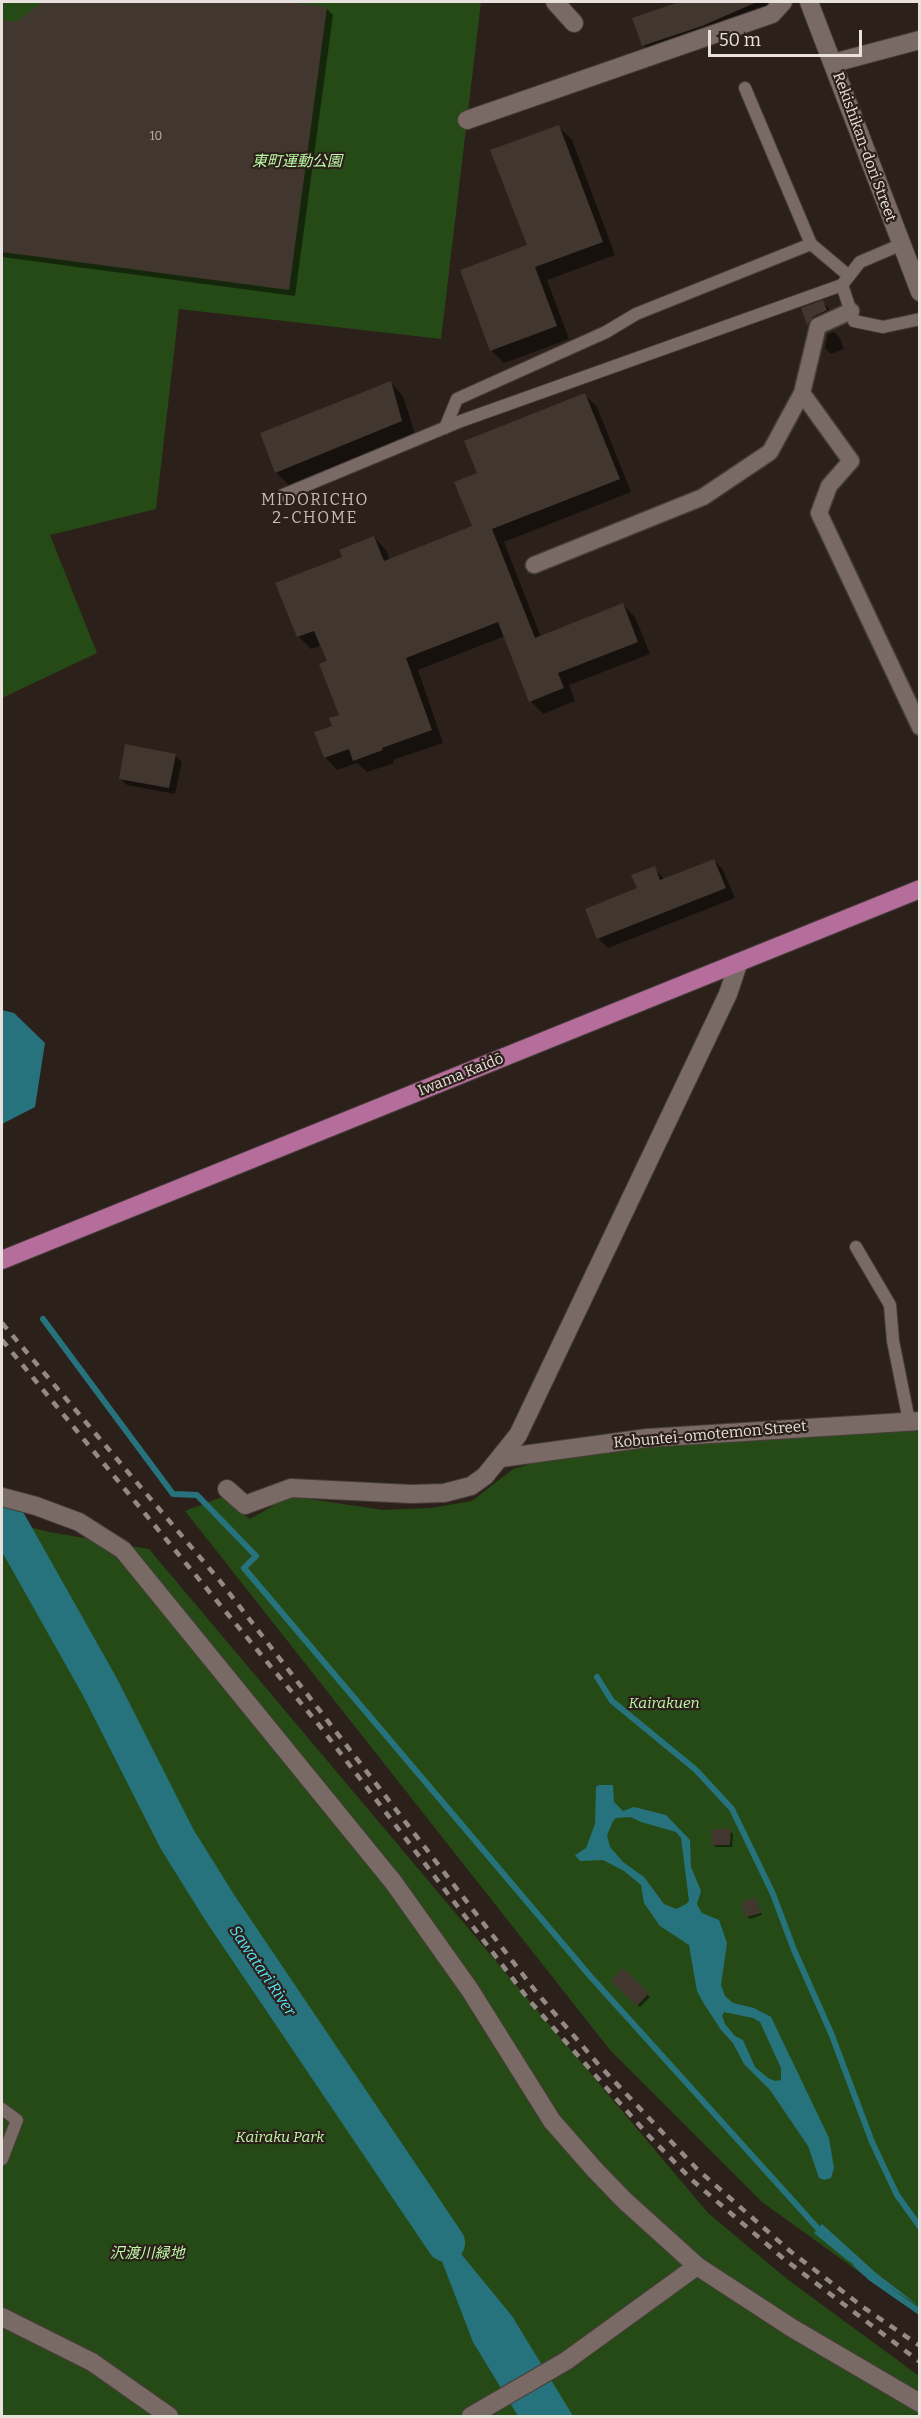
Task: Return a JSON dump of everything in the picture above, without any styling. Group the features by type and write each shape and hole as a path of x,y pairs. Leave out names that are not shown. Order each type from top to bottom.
{"main road":[{"name":"Iwama Kaidō","path":"2,1260 920,889"}],"street":[{"path":"467,120 772,14 783,2"},
{"name":"Rekishikan-dori Street","path":"810,2 900,245 920,292"},
{"path":"833,63 920,40"},
{"path":"534,565 703,497 770,452 802,393 818,326 851,311"},
{"path":"802,393 851,461 829,486 819,513 920,727"},
{"path":"227,1490 244,1505 291,1488 411,1494 444,1493 471,1486 485,1476 519,1435 728,994 738,964"},
{"name":"Kobuntei-omotemon Street","path":"501,1458 647,1438 914,1421"},
{"path":"2,1497 36,1506 79,1522 123,1550 394,1883 470,1990 552,2121 618,2194 697,2266 792,2328 920,2403"},
{"path":"478,2412 566,2361 697,2266"},
{"path":"2,2318 92,2362 169,2416"}],"lane":[{"path":"746,88 811,244 845,280 854,321 883,327 920,319"},
{"path":"445,428 457,399 606,332 636,314 811,244"},
{"path":"283,495 445,428 845,280 860,262 900,245"},
{"path":"856,1247 890,1305 893,1341 914,1421"},
{"path":"2,2109 17,2120 2,2159"}],"green space":[{"name":"東町運動公園","path":"2,2 481,2 441,339 179,309 156,509 50,535 97,653 2,698"},
{"name":"Kairakuen","path":"919,1427 919,2315 762,2202 610,2050 185,1511 222,1497 250,1519 290,1496 383,1510 431,1508 472,1501 513,1469 554,1457 652,1444"},
{"name":"Kairaku Park","path":"2,1520 49,1532 149,1549 708,2213 787,2279 919,2376 919,2416 2,2416"}],"water":[{"path":"2,1010 14,1013 45,1043 35,1107 2,1124"},
{"path":"613,1785 614,1802 623,1811 634,1807 666,1815 690,1840 691,1867 701,1891 697,1904 702,1913 719,1920 727,1943 721,1985 725,1996 733,2003 754,2008 771,2017 829,2138 834,2168 831,2178 824,2180 819,2178 808,2146 770,2090 744,2064 733,2043 721,2030 704,2004 697,1991 689,1945 660,1926 644,1903 641,1885 624,1871 603,1860 580,1861 575,1855 586,1848 595,1824 596,1787","holes":["631,1817 676,1832 681,1838 689,1901 686,1904 676,1909 664,1904 644,1877 623,1862 610,1847 607,1835 613,1821 616,1818","724,2012 753,2018 760,2022 781,2068 781,2080 775,2081 768,2078 755,2067 743,2040 735,2036 725,2024 722,2016"]},
{"path":"423,2197 448,2238 512,2316 573,2416 518,2416 473,2342 433,2238 414,2204"},
{"path":"822,2224 876,2273 919,2306 847,2260 814,2233"}],"building":[{"path":"43,2 286,2 327,7 289,290 2,252 2,20 16,22"},
{"path":"679,2 757,2 702,26 642,46 632,18"},
{"path":"559,125 603,242 535,267 557,326 490,351 460,270 527,245 490,150"},
{"path":"823,300 827,310 813,317 807,325 801,308"},
{"path":"391,381 402,421 275,473 260,433"},
{"path":"585,393 620,479 492,529 535,638 623,603 638,642 558,673 564,688 529,702 498,622 406,658 432,730 353,761 349,749 324,758 314,732 332,726 329,718 339,715 319,664 327,661 314,631 297,637 275,583 342,557 339,550 374,536 384,561 472,526 454,482 477,473 464,441"},
{"path":"125,744 176,754 169,788 119,779"},
{"path":"714,859 726,888 597,939 585,909 637,888 631,875 655,866 660,880"},
{"path":"712,1829 731,1829 730,1845 712,1845"},
{"path":"755,1897 761,1913 746,1917 741,1903"},
{"path":"623,1968 649,1993 637,2006 610,1981"}],"waterway":[{"path":"43,1319 173,1494 197,1495 256,1556 244,1568 590,1976 822,2233"},
{"name":"Sawatari River","path":"2,1513 100,1687 177,1839 220,1908 446,2243"},
{"path":"597,1677 612,1701 696,1770 732,1809 773,1894 794,1950 831,2033 872,2142 897,2195 920,2227"},
{"path":"856,2264 871,2278 920,2312"}],"railway":[{"path":"2,1323 220,1581 537,1993 598,2064 697,2169 790,2251 863,2307 920,2346"},
{"path":"2,1340 319,1725 529,2000 649,2136 692,2180 784,2259 920,2362"}],"district":[{"name":"MIDORICHO 2-CHOME","path":"315,510"}],"park label":[{"name":"沢渡川緑地","path":"147,2254"}]}
